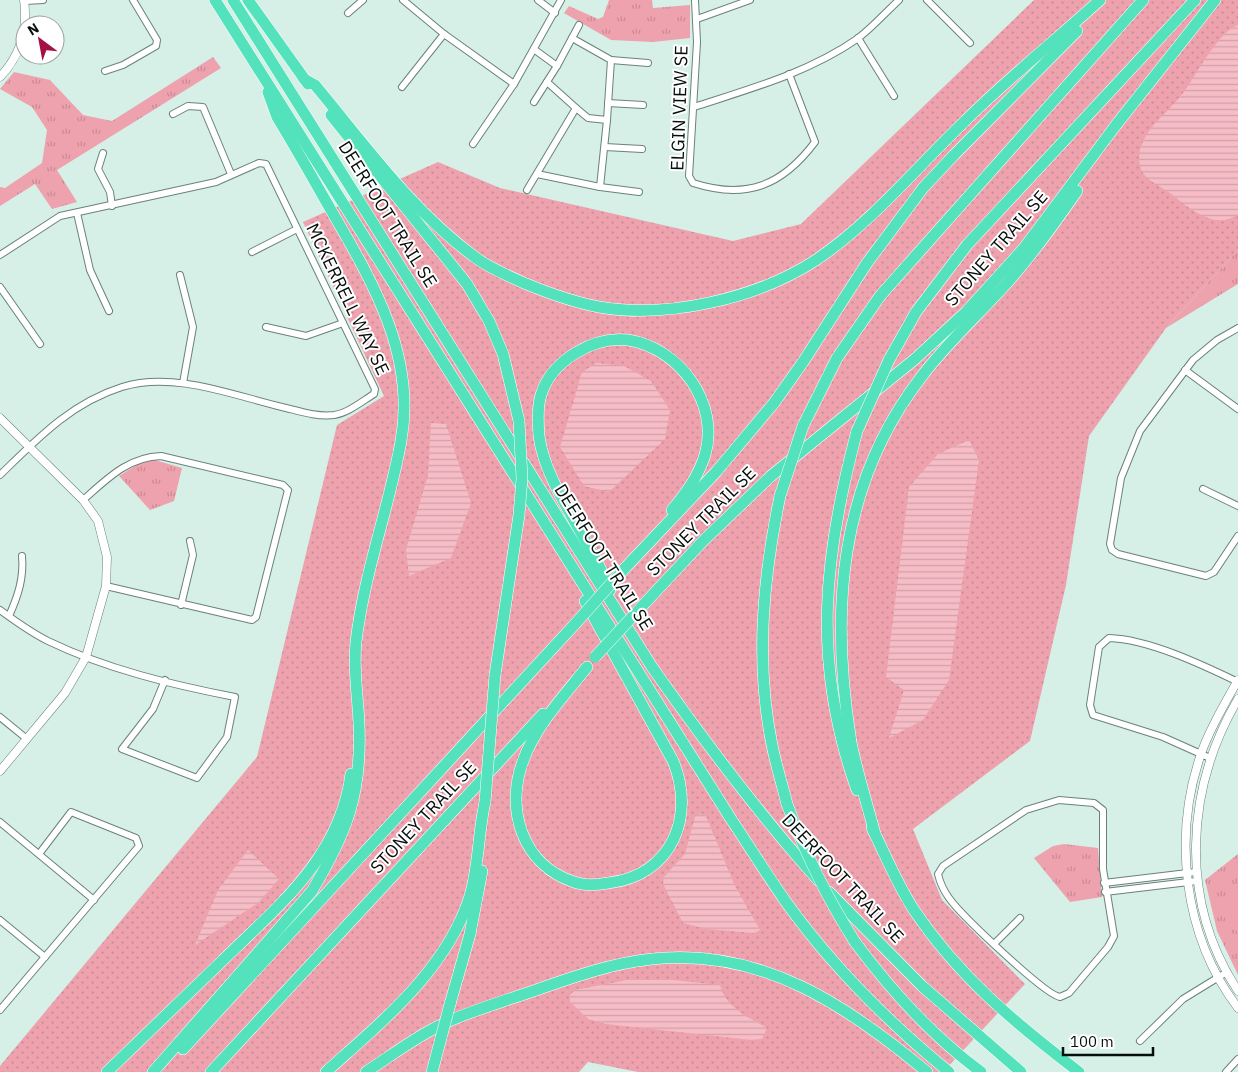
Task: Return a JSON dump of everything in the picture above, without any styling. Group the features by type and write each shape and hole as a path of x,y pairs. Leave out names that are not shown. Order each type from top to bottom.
{"highway":[{"name":"DEERFOOT TRAIL SE","path":"215,0 786,902 843,972 892,1022 950,1072"},
{"name":"DEERFOOT TRAIL SE","path":"232,0 652,667 698,732 754,806 868,934 922,986 1021,1072"},
{"path":"248,0 346,135 466,284 489,321 503,354 511,379 519,422 522,478 519,515 495,675 485,802 474,877 469,897 454,935 436,962 381,1022 326,1072"},
{"path":"304,79 315,85 413,202 443,232 478,259 510,277 573,302 602,308 679,307 732,298 764,287 816,259 844,239 877,209 965,120 1100,0"},
{"name":"STONEY TRAIL SE","path":"162,1072 626,567 716,472 774,403 867,263 923,188 1108,0"},
{"path":"982,1072 936,1036 906,1007 855,942 836,912 811,864 788,804 772,745 762,656 767,571 780,496 803,426 837,358 880,296 1143,0"},
{"path":"1079,1072 1004,1014 971,982 941,947 898,884 875,834 845,757 834,707 828,667 827,595 831,547 841,491 857,431 889,360 916,312 968,245 1195,0"},
{"name":"STONEY TRAIL SE","path":"211,1072 703,541 758,487 908,364 966,312 1024,248 1215,0"},
{"path":"153,1072 312,891 332,857 346,827 356,794 360,749 355,664 358,628 401,440 404,413 403,385 396,346 385,310 366,270 275,113 264,78"},
{"path":"875,834 852,744 843,680 840,637 846,553 862,488 894,417 911,391 934,361 1007,283 1041,241 1107,148 1134,104"},
{"path":"619,613 605,576 551,475 541,447 538,425 541,395 555,370 587,347 615,340 628,340 656,350 679,365 697,391 707,423 705,454 694,480 626,567"},
{"path":"564,554 594,619 673,761 682,790 682,812 676,833 667,852 652,866 636,876 618,882 592,885 568,879 553,872 537,857 522,834 515,806 519,773 528,748 544,721 587,667"},
{"path":"107,1072 278,907 304,880 318,861 334,832 346,800 354,748 357,698"},
{"path":"432,1072 479,896 486,833 485,802"},
{"path":"366,1072 445,1023 602,968 653,959 690,959 754,969 792,981 848,1011 927,1072"}],"street":[{"path":"0,77 12,62 20,44 25,24 24,1 43,0"},
{"path":"105,71 123,65 156,46 157,40 132,0"},
{"path":"348,13 363,0"},
{"path":"403,0 444,34 514,84"},
{"path":"538,0 555,13"},
{"path":"473,144 535,50 561,0"},
{"name":"ELGIN VIEW SE","path":"695,0 697,19 689,176 693,183 726,191 754,189 775,180 805,155 815,142 790,74"},
{"path":"697,19 750,0"},
{"path":"694,107 790,74 826,58 858,38 899,0"},
{"path":"927,0 970,43"},
{"path":"534,102 557,66 579,25"},
{"path":"402,87 444,34"},
{"path":"572,38 611,60 648,62"},
{"path":"858,38 894,96"},
{"path":"535,50 557,66"},
{"path":"600,187 605,147 611,60"},
{"path":"547,82 588,118 607,120"},
{"path":"608,103 643,105"},
{"path":"173,114 188,106 203,107 231,174"},
{"path":"527,190 576,108"},
{"path":"605,147 642,149"},
{"path":"103,154 98,169 110,192 112,206"},
{"name":"MCKERRELL WAY SE","path":"0,254 49,222 77,213 216,182 259,163 266,164 375,389 374,394 344,412 318,416 183,383 155,382 123,386 85,402 58,419 0,474"},
{"path":"537,174 600,187 639,192"},
{"path":"77,213 90,270 108,311"},
{"path":"252,252 297,229"},
{"path":"180,275 193,327 183,383"},
{"path":"0,287 40,344"},
{"path":"266,327 306,336 343,323"},
{"path":"1238,328 1209,346 1185,370 1144,424 1131,448 1119,488 1111,547 1118,554 1206,576 1214,572 1238,536"},
{"path":"1185,370 1238,409"},
{"path":"0,418 28,448 83,500 98,521 107,557 106,586 86,657 65,693 0,771"},
{"path":"83,500 128,463 148,457 161,456 283,484 288,490 256,618 252,620 181,605 106,586"},
{"path":"1203,489 1238,506"},
{"path":"181,605 193,555 190,542"},
{"path":"9,616 21,586 24,569 22,556"},
{"path":"0,610 46,640 86,657 124,670 235,697 227,737 197,778 122,748 153,709 165,680"},
{"path":"1210,758 1201,753 1163,737 1093,716 1090,705 1099,647 1109,638 1121,640 1184,658 1238,681 1218,714 1201,753 1192,784 1186,824 1187,874 1199,932 1218,976 1238,1008"},
{"path":"1238,699 1224,724 1210,758 1201,789 1196,817 1197,881 1209,931 1227,972 1238,991"},
{"path":"0,718 27,739"},
{"path":"1059,800 1077,800 1100,805 1104,815 1105,892 1114,936 1112,942 1064,996 1052,994 995,944 950,898 939,880 939,870 942,866 1026,810 1059,800"},
{"path":"0,1010 139,846 136,838 72,812 38,854"},
{"path":"0,822 94,900"},
{"path":"1104,883 1196,872"},
{"path":"1105,892 1197,881"},
{"path":"995,944 1020,918"},
{"path":"0,920 45,958"},
{"path":"1140,1042 1175,1006 1218,976 1227,972"},
{"path":"1226,1072 1238,1059"}],"green space":[{"path":"609,0 652,0 653,8 690,5 690,38 653,42 611,40 564,13 569,6 598,19 603,17"},
{"path":"1034,0 1238,0 1238,250 1166,328 1089,436 1066,585 1030,741 913,829 942,900 1025,984 943,1072 638,1072 588,1062 579,1072 0,1072 0,1066 257,757 337,425 384,396 303,222 438,162 500,188 733,241 801,224"},
{"path":"213,57 221,68 57,170 77,202 52,209 35,184 0,206 0,187 5,188 42,163 47,130 32,107 0,89 14,72 50,80 83,115 112,121"},
{"path":"1238,250 1238,284 1166,328"},
{"path":"155,460 182,468 174,501 150,510 119,476 138,464"},
{"path":"1064,844 1098,848 1102,897 1070,902 1034,858 1053,846"},
{"path":"1238,854 1238,975 1217,931 1205,880"},
{"path":"1238,888 1238,933 1216,908"}],"shaded area":[{"path":"1238,25 1238,214 1229,219 1219,220 1191,209 1147,178 1142,171 1139,159 1144,139 1154,125 1178,100 1215,45 1226,33"},
{"path":"597,363 624,366 651,381 670,410 665,439 609,492 584,486 560,447 582,372"},
{"path":"431,423 446,424 471,503 451,558 409,576 406,550 428,475"},
{"path":"969,440 979,460 949,680 923,720 889,738 904,690 886,677 909,487 938,454"},
{"path":"700,814 706,816 735,886 760,930 754,933 707,929 683,923 663,884 664,877 685,854 695,817"},
{"path":"248,850 279,879 258,903 195,945 218,890"},
{"path":"627,980 673,980 720,985 732,1006 745,1016 767,1028 762,1039 751,1040 606,1024 588,1019 570,1002 570,995 575,990"}]}
